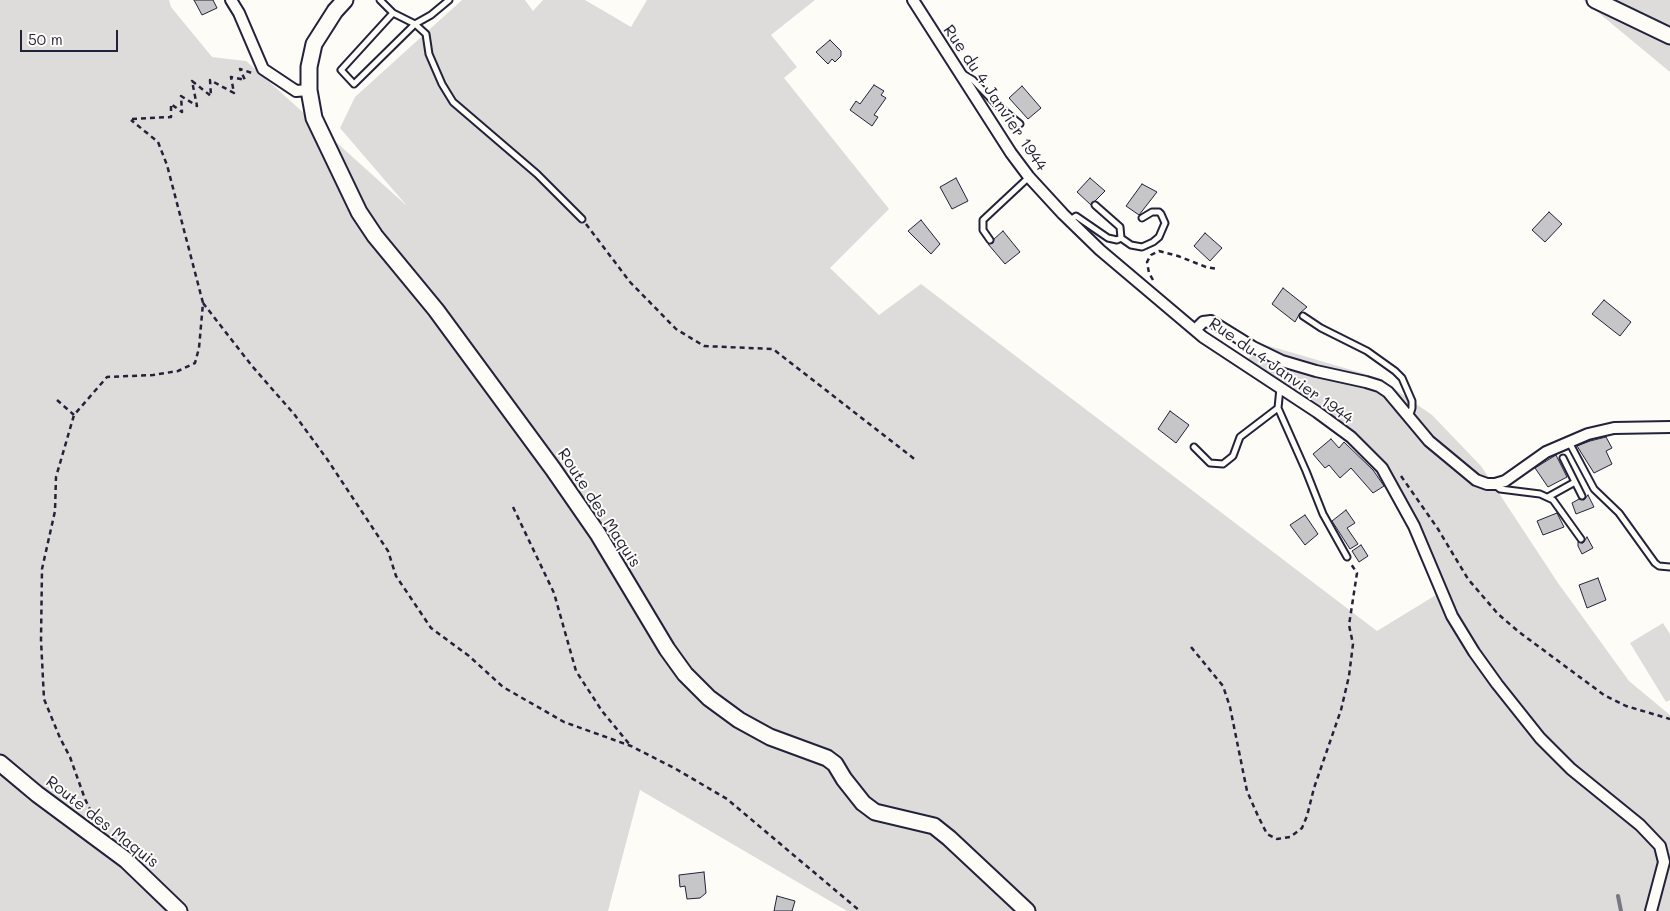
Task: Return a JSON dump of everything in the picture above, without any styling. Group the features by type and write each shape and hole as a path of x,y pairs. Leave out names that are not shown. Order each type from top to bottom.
{"street":[{"path":"231,0 239,13 263,69 296,91 309,90"},
{"name":"Route des Maquis","path":"345,0 335,11 314,44 309,67 309,90 314,118 358,212 374,236 436,310 553,469 598,534 667,649 685,674 709,698 739,720 770,737 827,758 835,764 863,803 875,812 934,826 950,838 1027,911"},
{"name":"Rue du 4 Janvier 1944","path":"912,0 1011,153 1029,177 1070,221 1100,250 1211,344 1280,387 1351,438 1382,468 1414,526 1452,616 1486,668 1540,738 1572,769 1640,825 1660,846 1664,862 1651,911"},
{"path":"1595,0 1670,36"},
{"path":"1195,330 1203,322 1211,321 1253,347 1282,361 1374,384 1388,392 1409,419 1430,441 1476,480 1494,484 1505,482 1534,460 1588,434 1606,430 1670,427"},
{"name":"Route des Maquis","path":"0,763 126,860 179,911"}],"lane":[{"path":"380,0 392,13 415,24 426,34 429,54 442,84 453,102 537,174 582,219"},
{"path":"392,13 340,70 354,84 415,24 431,15 449,0"},
{"path":"958,72 973,80 997,105 1020,124"},
{"path":"990,240 984,230 983,220 1029,177"},
{"path":"1095,205 1120,227 1120,238"},
{"path":"1070,221 1076,216 1108,238 1117,240 1120,238 1131,245 1142,246 1153,242 1159,237 1165,223 1159,212 1152,212 1142,218"},
{"path":"1303,316 1321,328 1367,351 1395,371 1402,378 1412,400 1409,419"},
{"path":"1280,387 1278,408 1323,514 1347,557"},
{"path":"1194,447 1210,463 1223,464 1233,456 1240,437 1278,408"},
{"path":"1569,442 1590,484 1619,513 1655,563 1664,568 1670,567"},
{"path":"1563,458 1582,496"},
{"path":"1548,497 1575,482"},
{"path":"1494,484 1500,489 1540,494 1548,497 1557,504 1572,529 1581,539"}],"path":[{"path":"97,823 85,799 70,757 44,699 41,640 42,569 55,511 56,477 74,415 107,377 153,375 178,371 195,363 199,348 203,303 167,165 158,142 131,120 171,117 171,104 182,112 181,96 197,106 192,81 211,96 210,80 234,93 231,76 245,80 240,69 255,74 263,69"},
{"path":"582,219 630,282 676,329 704,346 772,350 917,461"},
{"path":"1157,284 1149,273 1147,262 1151,255 1159,251 1206,267 1218,269"},
{"path":"203,303 252,366 294,414 327,459 388,551 396,576 431,628 469,656 503,687 564,722 631,746 676,769 727,799 860,911"},
{"path":"57,400 74,415"},
{"path":"1398,472 1438,529 1468,579 1498,614 1519,632 1604,695 1626,706 1670,719"},
{"path":"513,507 554,593 576,671 602,711 631,746"},
{"path":"1191,647 1223,686 1230,707 1247,791 1267,834 1277,839 1290,837 1302,828 1307,816 1314,788 1341,710 1349,676 1353,644 1349,625 1356,573 1347,557"}],"shaded area":[{"path":"0,0 169,0 171,7 212,57 246,61 407,206 340,128 355,97 462,0 525,0 533,11 543,0 585,0 631,27 647,0 815,0 771,35 797,67 784,78 889,209 830,268 879,315 921,284 1377,631 1436,595 1396,502 1376,465 1346,437 1247,361 1259,343 1379,378 1432,415 1481,466 1558,583 1629,681 1670,715 1670,911 847,911 640,790 608,911 0,911"},
{"path":"1583,0 1670,0 1670,72"},
{"path":"1663,623 1670,634 1670,700 1666,702 1630,643"}],"building":[{"path":"194,0 213,0 217,8 202,15"},
{"path":"830,40 841,51 841,56 835,62 832,59 828,64 816,52"},
{"path":"874,85 884,91 881,95 886,98 874,115 878,117 872,126 850,110 856,101 860,104"},
{"path":"1022,86 1041,108 1028,119 1009,98"},
{"path":"956,178 968,201 952,209 940,187"},
{"path":"1090,178 1105,191 1091,205 1077,192"},
{"path":"1142,184 1157,192 1139,215 1126,206"},
{"path":"1549,212 1562,224 1545,242 1532,230"},
{"path":"921,220 940,244 931,254 908,231"},
{"path":"1003,231 1020,252 1005,264 988,244 993,243 994,239"},
{"path":"1205,233 1222,248 1210,261 1194,246"},
{"path":"1283,288 1307,307 1300,313 1295,322 1272,304"},
{"path":"1604,300 1631,322 1620,336 1592,314"},
{"path":"1170,411 1189,425 1176,443 1158,429"},
{"path":"1606,437 1612,448 1606,451 1612,464 1594,473 1577,446"},
{"path":"1331,439 1339,448 1344,442 1373,470 1384,486 1373,493 1351,468 1340,478 1329,465 1325,468 1313,454"},
{"path":"1556,455 1567,477 1548,487 1535,468"},
{"path":"1588,495 1594,507 1576,514 1572,503 1579,499 1584,500"},
{"path":"1346,510 1355,523 1347,528 1358,544 1350,549 1332,521"},
{"path":"1557,513 1564,527 1543,535 1537,521"},
{"path":"1305,515 1318,534 1305,545 1290,525"},
{"path":"1587,537 1593,548 1582,554 1578,542 1583,543"},
{"path":"1361,545 1368,556 1359,562 1352,551"},
{"path":"1598,578 1606,600 1587,608 1579,585"},
{"path":"704,872 706,893 700,898 687,899 685,886 680,887 679,875"},
{"path":"777,896 795,901 792,911 774,911"}],"waterway":[{"path":"1618,896 1621,911"}]}
